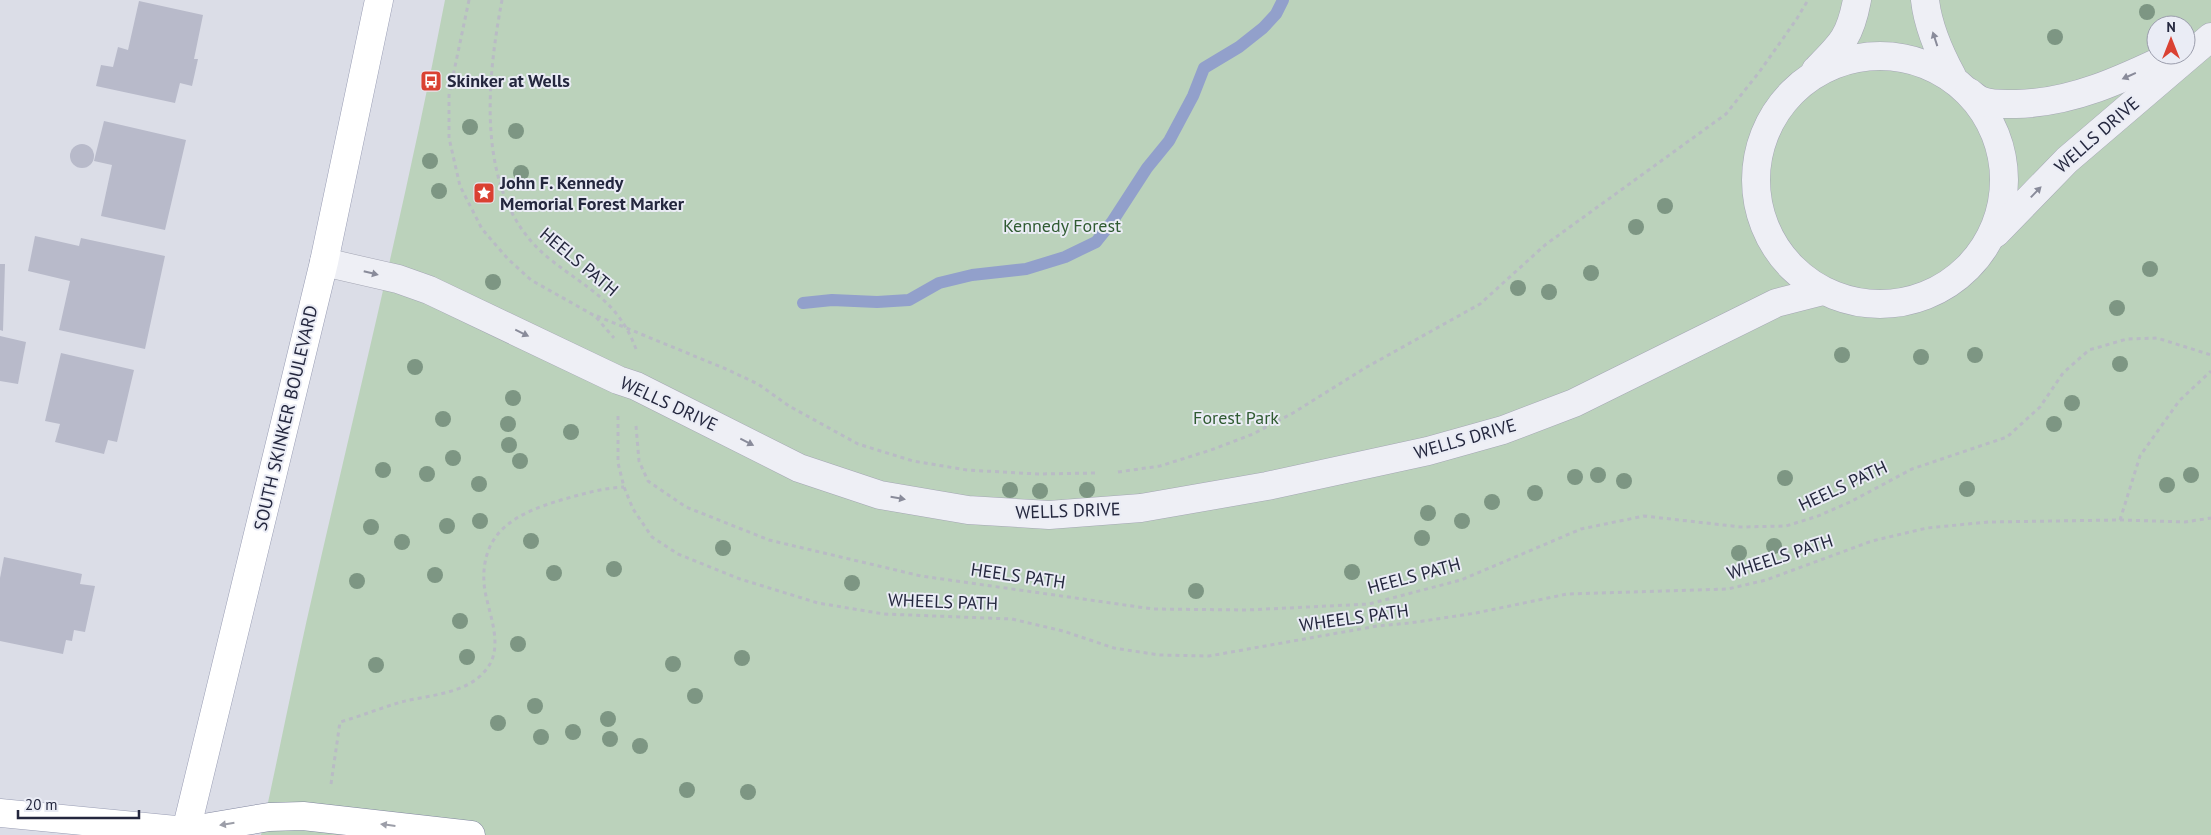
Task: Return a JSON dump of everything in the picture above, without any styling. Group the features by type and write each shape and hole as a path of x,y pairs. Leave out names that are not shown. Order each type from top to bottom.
{"main road":[{"name":"SOUTH SKINKER BOULEVARD","path":"188,834 324,262 379,0"},
{"path":"0,813 188,834 269,817 302,816 471,835"}],"street":[{"path":"1857,0 1852,26 1840,46 1784,102 1767,129 1758,159 1756,191 1762,221 1777,249 1797,274 1823,291 1860,303 1898,304 1935,292 1966,270 1990,240 2002,210 2005,176 2000,144 1986,114 1958,83 1939,52 1926,14 1924,0"},
{"name":"WELLS DRIVE","path":"2196,44 2211,37"},
{"name":"WELLS DRIVE","path":"1990,240 2066,160 2211,37"},
{"name":"WELLS DRIVE","path":"1806,80 1833,66 1861,57 1891,57 1920,63 1958,83 1981,100 1998,104 2049,102 2081,94 2125,78 2152,65"},
{"name":"WELLS DRIVE","path":"324,262 398,280 429,290 618,380 636,386 799,468 880,495 968,510 1049,515 1141,508 1267,486 1428,451 1503,430 1574,403 1776,303 1823,291"}],"path":[{"path":"469,0 449,95 449,138 460,186 482,229 508,259 531,280 596,316 758,384 789,406 858,444 913,460 967,470 1038,474 1099,473"},
{"name":"HEELS PATH","path":"502,0 492,53 490,114 495,162 508,201 527,237 550,259 602,298 618,313 629,329 637,350 637,358"},
{"path":"1117,472 1160,466 1253,434 1293,413 1364,368 1480,304 1544,244 1726,114 1760,71 1808,0"},
{"path":"596,316 616,341"},
{"name":"HEELS PATH","path":"636,424 639,461 648,481 686,507 769,540 930,577 1153,609 1257,610 1369,604 1461,580 1581,529 1644,516 1741,527 1786,526 1818,516 1850,502 1912,469 2007,437 2040,407 2063,373 2089,350 2127,339 2157,338 2211,356"},
{"path":"2120,520 2140,456 2180,401 2211,370"},
{"name":"WHEELS PATH","path":"618,410 618,462 624,487 641,523 659,541 678,554 709,568 779,592 818,602 884,614 1012,619 1114,648 1159,655 1209,656 1377,626 1476,613 1567,594 1728,589 1766,580 1872,541 1927,528 1988,522 2120,520 2185,522 2211,518"},
{"path":"333,767 340,722 401,702 457,689 474,681 487,670 493,654 495,637 484,584 485,566 489,549 498,532 508,522 526,512 571,497 611,487 624,487"}],"green space":[{"name":"Forest Park","path":"445,0 2211,0 2211,835 261,835 310,607 416,144"}],"building":[{"path":"139,1 203,15 194,59 198,59 192,86 180,83 175,103 96,86 101,65 113,67 118,47 128,50"},
{"path":"104,121 186,140 165,230 101,216 112,165 94,161"},
{"path":"82,144 91,147 94,156 91,165 82,168 73,165 70,156 73,147"},
{"path":"35,236 79,246 81,238 165,256 145,349 59,330 70,281 28,271"},
{"path":"0,264 5,264 3,331 0,330"},
{"path":"0,336 26,342 18,384 0,381"},
{"path":"61,353 134,370 117,442 108,440 104,454 55,442 60,424 45,421"},
{"path":"4,557 82,574 80,584 95,586 85,632 74,630 72,641 66,640 63,654 0,641 0,578"}],"waterway":[{"path":"803,303 832,300 877,302 909,300 939,283 972,275 1026,269 1065,257 1096,242 1112,222 1147,168 1169,141 1193,96 1204,68 1239,47 1263,28 1276,14 1283,0"}],"place":[{"name":"Skinker at Wells","path":"431,81"},
{"name":"John F. Kennedy Memorial Forest Marker","path":"484,193"}],"park label":[{"name":"Kennedy Forest","path":"1062,226"}]}
